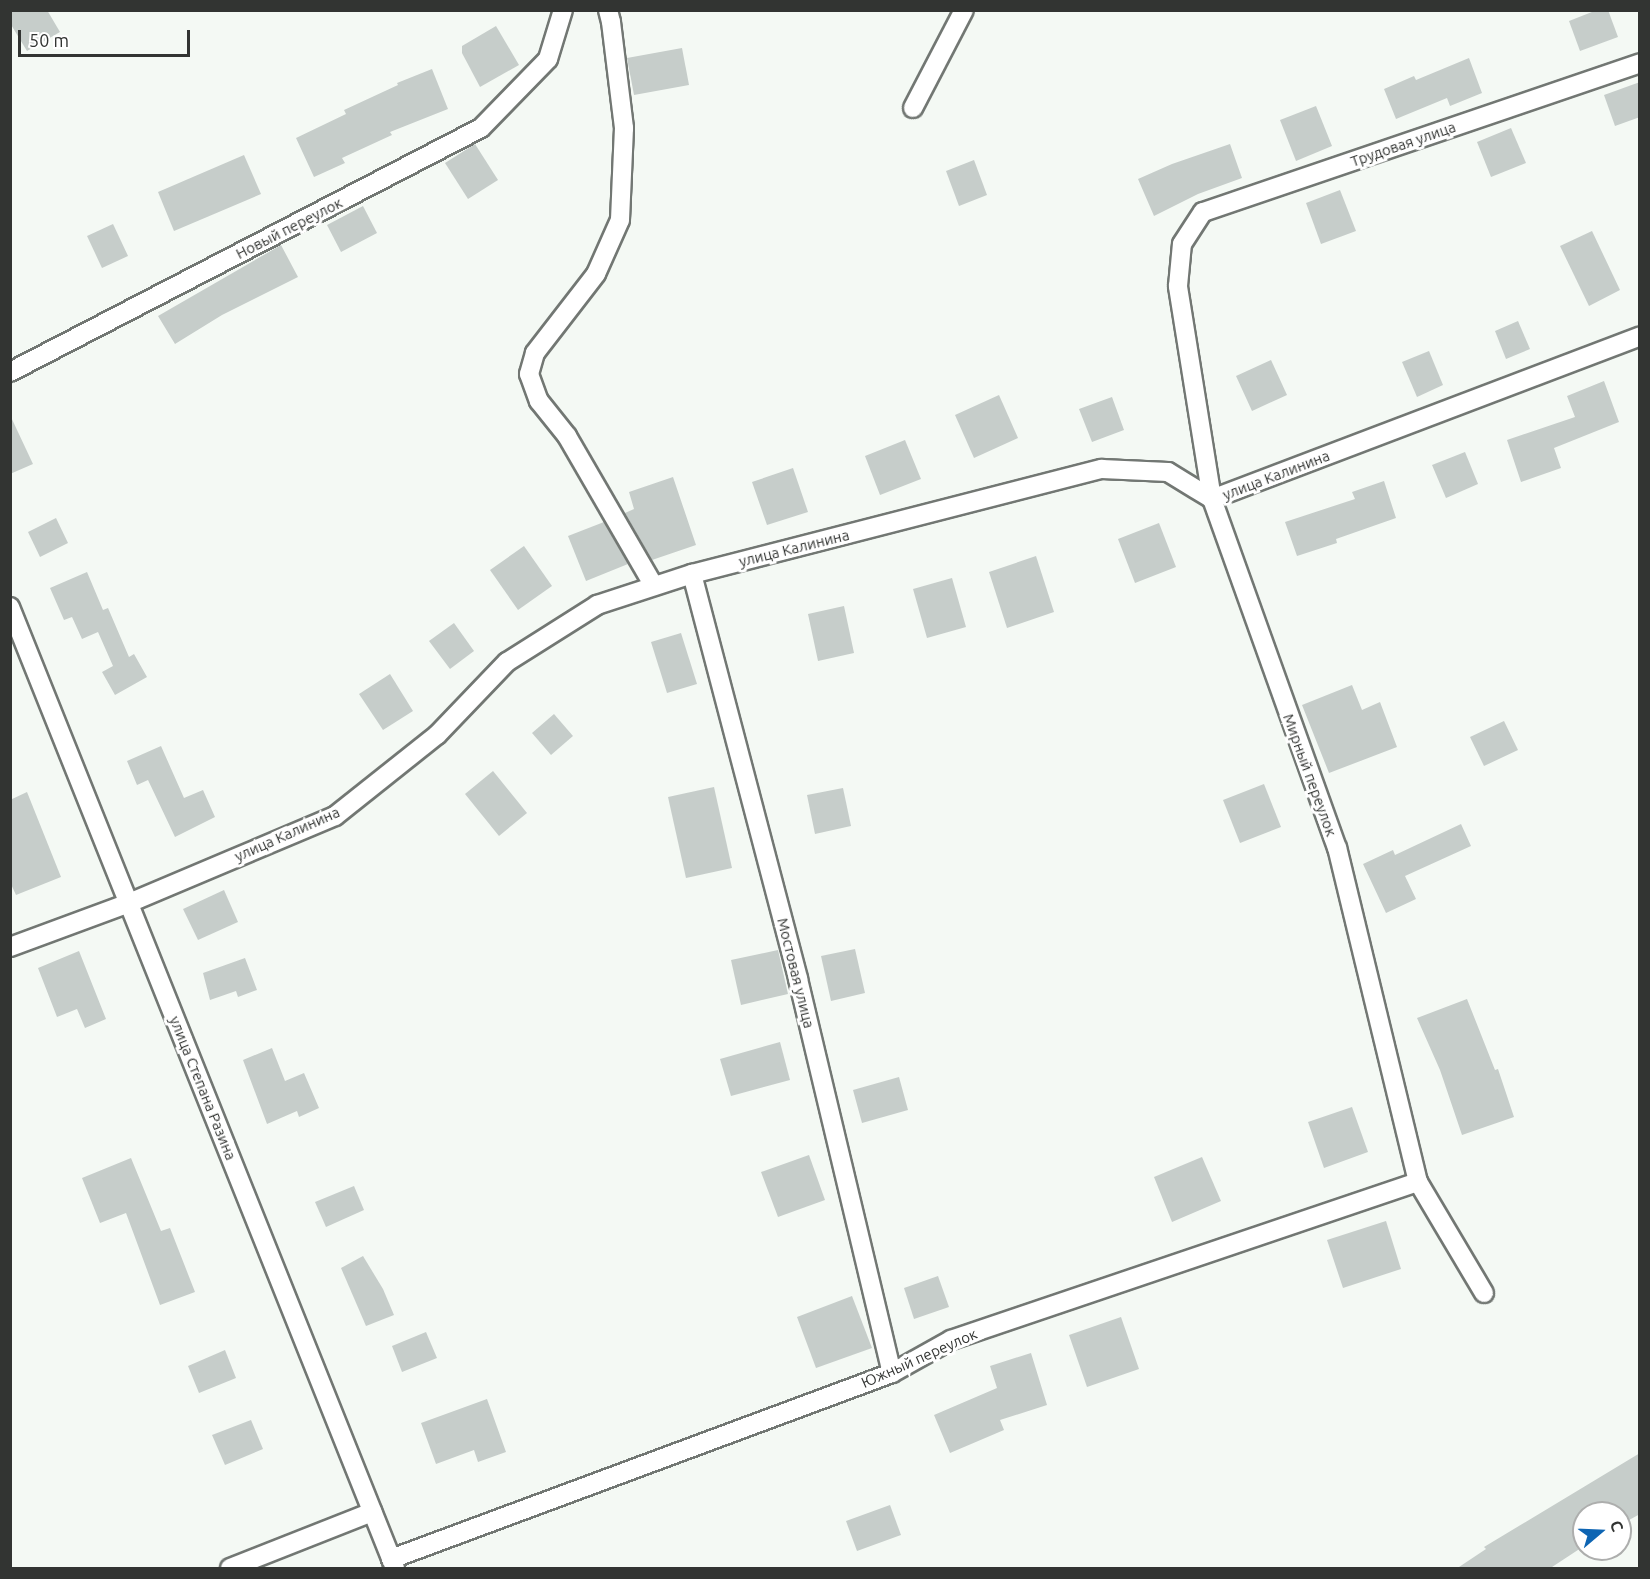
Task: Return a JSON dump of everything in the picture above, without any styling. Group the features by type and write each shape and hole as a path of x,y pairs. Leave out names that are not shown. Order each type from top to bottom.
{"street":[{"name":"Новый переулок","path":"10,372 481,128 548,59 563,10"},
{"path":"608,10 624,128 620,220 596,274 535,353 529,374 538,401 567,436 654,586"},
{"path":"913,108 964,10"},
{"name":"Трудовая улица","path":"1182,244 1203,212 1640,63"},
{"name":"Мирный переулок","path":"1182,244 1178,286 1212,499 1336,848 1418,1182 1484,1293"},
{"name":"улица Калинина","path":"10,947 129,903 335,816 438,735 507,662 597,605 692,574 1102,469 1168,472 1212,499 1640,336"},
{"name":"Мостовая улица","path":"692,574 798,979 892,1373"},
{"name":"улица Степана Разина","path":"10,607 393,1564"},
{"name":"Южный переулок","path":"393,1564 892,1373 951,1340 1418,1182"},
{"path":"230,1569 372,1512"}],"building":[{"path":"10,10 47,10 60,32 27,51 10,23"},
{"path":"1597,10 1608,10 1618,37 1580,51 1569,21"},
{"path":"496,26 519,65 480,87 462,53 462,46"},
{"path":"682,48 689,85 634,95 627,58"},
{"path":"1469,58 1482,93 1450,106 1447,98 1396,119 1384,89 1414,76 1416,80"},
{"path":"432,69 448,109 390,132 392,135 342,158 345,163 314,177 296,138 346,114 344,110 398,85 397,83"},
{"path":"1640,82 1640,117 1615,126 1604,95"},
{"path":"1316,106 1332,146 1296,161 1280,120"},
{"path":"1511,128 1526,163 1491,177 1477,142"},
{"path":"475,144 498,180 468,199 445,163"},
{"path":"1230,144 1242,178 1198,194 1154,216 1138,179 1172,164"},
{"path":"244,155 261,194 174,231 158,192"},
{"path":"974,160 987,195 959,206 946,171"},
{"path":"1340,190 1356,231 1321,244 1306,203"},
{"path":"363,206 377,233 341,252 327,225"},
{"path":"113,224 128,256 102,268 87,236"},
{"path":"1592,231 1620,290 1589,306 1560,246"},
{"path":"281,245 298,277 222,315 175,344 158,316"},
{"path":"1518,321 1530,349 1506,359 1495,331"},
{"path":"1429,351 1443,385 1417,397 1402,362"},
{"path":"1271,360 1287,395 1252,411 1236,376"},
{"path":"1604,381 1619,422 1554,448 1561,468 1521,482 1507,440 1575,417 1567,396"},
{"path":"999,395 1018,438 974,458 955,415"},
{"path":"1112,397 1124,430 1092,442 1079,409"},
{"path":"10,415 33,464 10,474"},
{"path":"905,440 921,479 880,495 865,456"},
{"path":"1465,452 1478,484 1446,498 1432,465"},
{"path":"793,468 808,512 767,525 752,482"},
{"path":"673,477 696,545 652,560 625,513 634,509 629,492"},
{"path":"1384,481 1396,518 1336,539 1337,543 1297,556 1285,522 1355,499 1352,492"},
{"path":"56,518 68,543 40,557 28,532"},
{"path":"604,522 628,564 586,581 568,536"},
{"path":"1159,523 1176,567 1135,583 1118,539"},
{"path":"524,546 552,586 518,610 490,570"},
{"path":"1036,556 1054,612 1007,628 989,572"},
{"path":"87,572 103,610 108,608 129,657 134,654 147,677 115,695 102,672 113,666 98,632 82,639 72,617 64,620 50,588"},
{"path":"952,578 966,627 927,638 913,589"},
{"path":"844,606 854,653 818,661 808,614"},
{"path":"454,623 474,651 450,669 429,641"},
{"path":"681,633 697,684 667,693 651,642"},
{"path":"390,674 413,711 383,730 359,694"},
{"path":"1352,685 1362,710 1380,702 1397,747 1329,773 1302,705"},
{"path":"554,714 573,736 551,755 532,733"},
{"path":"1504,721 1518,750 1484,766 1470,737"},
{"path":"161,746 184,798 203,790 215,817 175,837 148,780 137,785 127,761"},
{"path":"493,771 527,813 499,836 465,794"},
{"path":"1264,784 1281,827 1240,843 1223,800"},
{"path":"714,787 732,868 686,878 668,797"},
{"path":"843,788 851,826 815,834 807,795"},
{"path":"27,792 61,877 16,895 10,882 10,800"},
{"path":"1461,824 1471,846 1405,876 1416,899 1386,913 1363,864 1393,850 1395,855"},
{"path":"224,890 238,922 198,940 183,909"},
{"path":"855,949 865,993 831,1001 821,956"},
{"path":"778,950 788,994 741,1005 731,960"},
{"path":"79,951 106,1019 85,1028 77,1009 57,1017 38,968"},
{"path":"245,958 257,990 238,997 236,991 210,1000 203,973"},
{"path":"1467,999 1495,1070 1498,1069 1514,1117 1462,1135 1440,1070 1417,1018"},
{"path":"780,1042 790,1080 731,1096 720,1059"},
{"path":"272,1048 285,1081 304,1073 319,1108 299,1117 297,1111 267,1124 243,1060"},
{"path":"899,1077 908,1110 862,1123 853,1090"},
{"path":"1352,1107 1368,1152 1324,1168 1308,1122"},
{"path":"809,1155 825,1200 778,1217 761,1172"},
{"path":"1202,1157 1221,1201 1172,1222 1154,1177"},
{"path":"131,1158 161,1231 170,1228 195,1292 160,1305 126,1213 100,1223 82,1178"},
{"path":"354,1186 364,1210 326,1227 315,1202"},
{"path":"1386,1221 1401,1269 1343,1288 1327,1240"},
{"path":"363,1256 383,1289 394,1315 366,1326 341,1268"},
{"path":"938,1276 949,1307 914,1319 904,1288"},
{"path":"852,1296 872,1348 816,1368 797,1317"},
{"path":"1121,1317 1139,1369 1087,1387 1069,1335"},
{"path":"426,1332 437,1358 402,1372 392,1346"},
{"path":"225,1350 236,1378 199,1393 188,1366"},
{"path":"1031,1353 1047,1405 1000,1420 1004,1430 950,1453 934,1415 997,1388 990,1366"},
{"path":"487,1399 506,1452 478,1462 474,1450 436,1464 421,1423"},
{"path":"251,1420 263,1449 225,1465 212,1435"},
{"path":"1640,1453 1640,1514 1632,1518 1632,1501 1572,1501 1572,1554 1549,1569 1456,1569 1486,1549 1484,1547"},
{"path":"890,1505 901,1535 857,1551 846,1521"}]}
